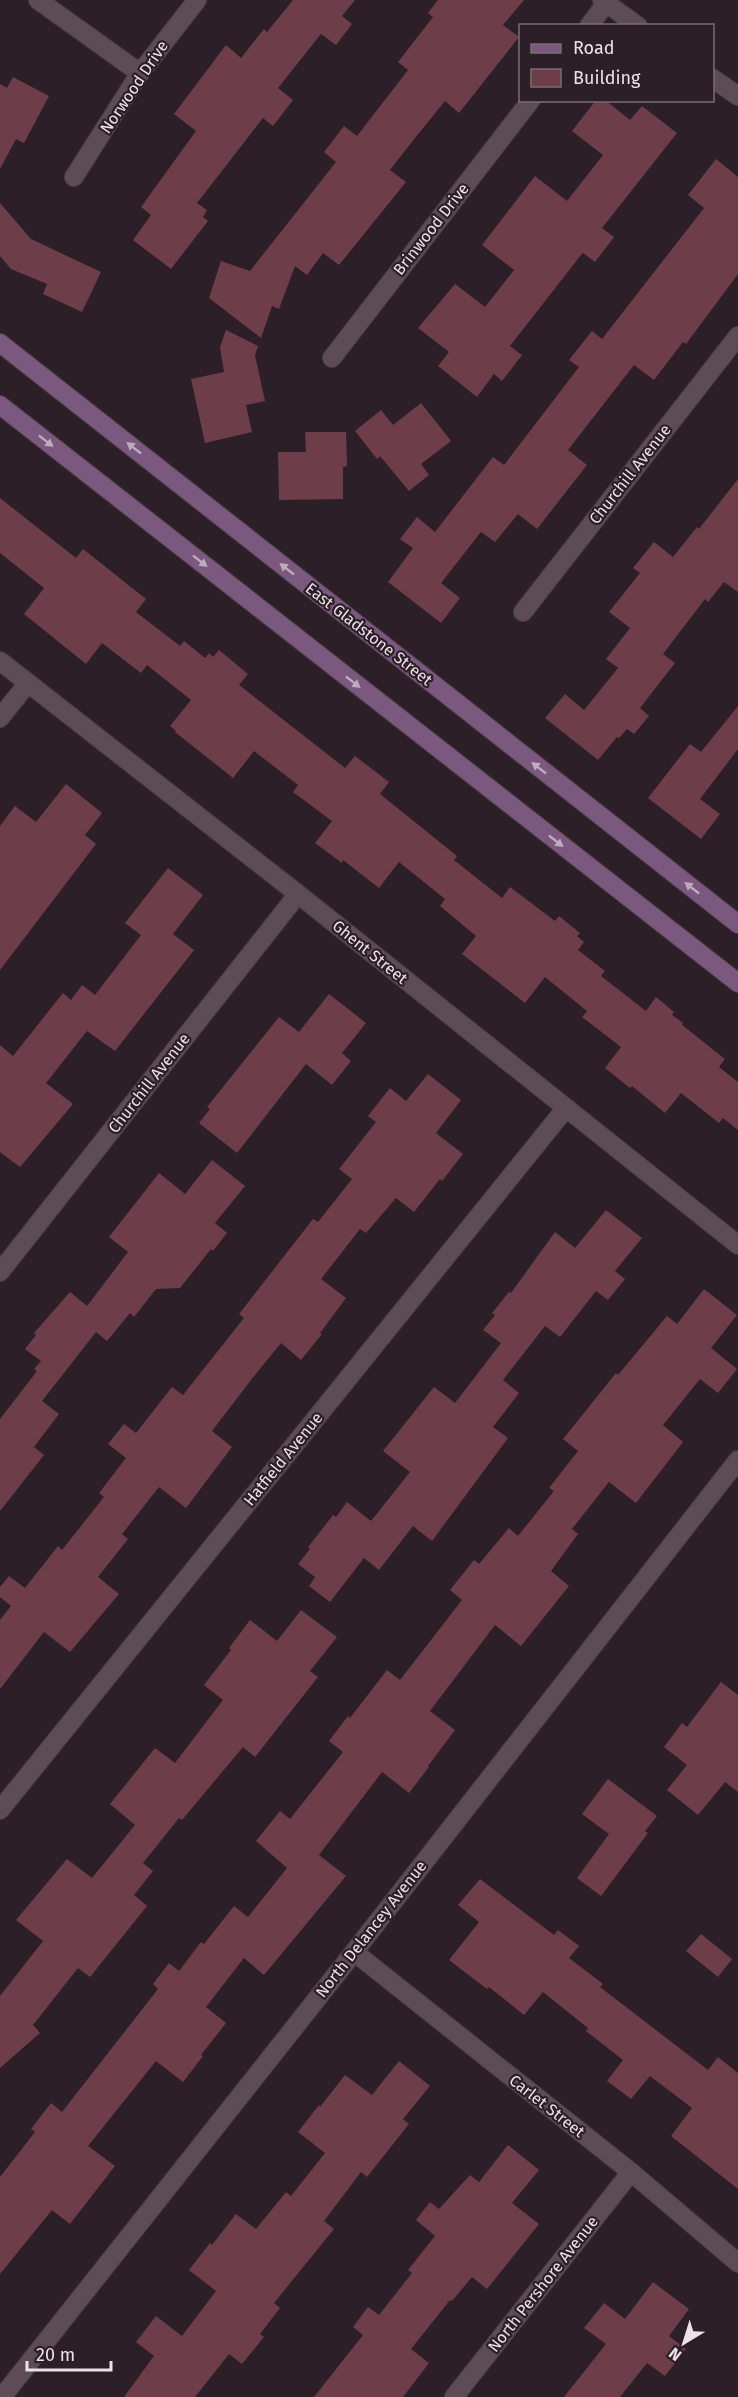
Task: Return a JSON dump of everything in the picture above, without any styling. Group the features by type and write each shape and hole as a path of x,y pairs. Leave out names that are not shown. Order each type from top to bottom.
{"street":[{"path":"38,0 140,74"},
{"name":"Norwood Drive","path":"74,177 140,74 197,0"},
{"path":"590,24 604,2 635,24"},
{"path":"714,79 738,96"},
{"name":"Brinwood Drive","path":"332,358 529,102"},
{"name":"Churchill Avenue","path":"523,612 738,336"},
{"name":"East Gladstone Street","path":"0,343 738,924"},
{"path":"0,405 738,983"},
{"name":"Ghent Street","path":"0,661 298,894 738,1245"},
{"path":"0,718 28,683"},
{"name":"Churchill Avenue","path":"0,1272 298,894"},
{"name":"Hatfield Avenue","path":"0,1810 566,1108"},
{"name":"North Delancey Avenue","path":"2,2397 354,1952 738,1460"},
{"name":"Carlet Street","path":"354,1952 631,2172 738,2263"},
{"name":"North Pershore Avenue","path":"454,2397 631,2172"}],"building":[{"path":"293,0 355,0 342,16 352,24 336,45 321,34 278,88 293,100 273,126 263,118 197,203 207,210 203,217 208,221 171,269 133,240 151,215 141,207 196,131 174,114 226,45 241,58 264,29 267,32"},
{"path":"438,0 524,0 503,25 519,37 459,113 445,101 415,138 390,170 406,182 339,265 323,253 307,275 295,266 279,309 272,306 261,338 209,298 221,261 250,271 336,162 324,152 344,126 357,136 408,70 398,62 433,17 428,13"},
{"path":"13,77 49,96 24,143 16,139 0,169 0,84 7,88"},
{"path":"594,102 608,102 630,120 642,106 677,133 602,228 614,237 595,262 583,253 581,255 510,346 522,355 502,381 494,374 477,397 438,366 449,352 418,328 455,284 485,307 514,270 482,245 535,176 567,201 603,155 572,131"},
{"path":"716,159 738,177 738,274 686,344 683,342 654,380 634,365 568,450 587,465 537,529 518,514 495,542 481,532 441,583 460,598 441,623 388,582 413,548 400,539 417,517 435,532 493,457 504,465 579,367 569,360 592,331 602,339 704,208 688,195"},
{"path":"0,203 31,239 101,272 82,312 43,294 47,284 11,269 0,256"},
{"path":"226,330 258,346 255,355 265,401 246,405 252,432 205,443 191,379 224,372 220,347"},
{"path":"421,403 451,441 421,464 429,475 409,491 380,456 377,459 355,431 381,410 393,425"},
{"path":"305,432 346,432 347,466 343,467 343,499 279,500 278,452 306,452"},
{"path":"738,479 738,592 724,582 708,602 705,599 663,654 675,663 640,708 649,716 634,734 627,729 619,738 617,737 598,760 545,718 565,694 584,710 618,668 606,659 630,628 609,612 640,573 633,568 654,542 673,557 697,527 699,529"},
{"path":"0,498 76,558 83,549 146,599 136,612 180,646 184,641 205,658 209,653 213,657 219,650 248,674 239,685 345,768 355,756 389,782 380,794 457,856 454,860 502,898 510,887 555,921 559,916 580,933 577,936 584,942 578,950 605,971 601,976 646,1011 656,997 674,1012 672,1015 683,1023 682,1025 725,1059 719,1067 738,1082 738,1130 723,1118 719,1123 681,1093 665,1113 632,1086 630,1088 605,1068 621,1047 582,1017 587,1011 545,977 525,1003 462,954 476,936 440,906 445,899 399,862 379,888 343,860 342,863 315,843 332,821 293,792 298,785 254,751 233,778 175,732 170,726 191,700 147,665 141,673 102,643 86,664 24,614 44,588 0,553"},
{"path":"738,706 738,749 700,799 720,814 701,839 648,798 690,744 701,752"},
{"path":"66,784 102,813 85,835 96,844 0,970 0,826 15,806 36,822"},
{"path":"168,868 203,895 173,934 194,950 115,1051 87,1031 46,1083 73,1104 20,1167 0,1152 0,1045 13,1056 63,993 71,1000 82,985 95,995 141,935 125,923"},
{"path":"329,994 366,1023 342,1053 351,1061 332,1085 306,1064 237,1153 199,1123 210,1109 207,1107 279,1017 299,1032"},
{"path":"428,1074 461,1100 436,1133 463,1154 414,1212 396,1198 366,1233 360,1229 321,1279 346,1298 320,1333 322,1334 301,1360 281,1343 251,1380 212,1431 232,1447 186,1508 159,1487 122,1534 128,1539 98,1577 119,1594 70,1652 44,1632 0,1689 0,1620 11,1606 0,1597 0,1587 9,1576 25,1588 58,1546 62,1550 104,1497 99,1493 126,1458 108,1444 124,1424 136,1433 172,1387 183,1395 244,1318 239,1314 313,1219 318,1222 352,1179 339,1169 376,1122 368,1116 390,1088 406,1101"},
{"path":"212,1160 245,1186 215,1223 227,1233 180,1288 156,1289 134,1317 130,1313 107,1341 96,1332 42,1401 59,1414 34,1447 44,1455 0,1511 0,1419 37,1371 34,1369 41,1361 25,1349 36,1335 34,1333 70,1292 87,1306 128,1252 109,1237 159,1173 185,1194"},
{"path":"606,1210 642,1238 615,1271 625,1279 608,1300 596,1291 560,1337 545,1326 503,1380 519,1393 493,1427 508,1438 432,1541 413,1526 379,1570 364,1558 330,1602 309,1586 315,1577 298,1564 310,1549 308,1547 333,1515 336,1517 347,1502 371,1521 410,1472 383,1451 434,1387 455,1403 501,1343 483,1330 495,1315 492,1313 509,1292 511,1293 555,1232 575,1248"},
{"path":"704,1289 737,1315 711,1348 737,1369 718,1393 700,1379 663,1425 683,1442 636,1503 609,1482 572,1529 578,1534 551,1571 569,1586 521,1646 495,1625 430,1711 455,1730 429,1767 409,1793 382,1772 319,1855 346,1876 264,1975 244,1958 206,2007 226,2023 183,2082 156,2061 88,2146 115,2166 70,2224 52,2210 0,2274 0,2177 35,2132 31,2129 51,2103 62,2112 158,1989 153,1984 169,1963 179,1971 201,1942 204,1944 234,1906 248,1917 287,1868 256,1841 280,1811 290,1819 343,1752 329,1741 387,1670 400,1680 462,1600 450,1590 474,1560 479,1564 509,1528 518,1536 554,1491 549,1488 578,1451 563,1439 616,1373 618,1375 667,1316 677,1324"},
{"path":"301,1610 337,1637 310,1671 318,1677 255,1757 243,1747 182,1820 179,1818 143,1863 153,1871 134,1895 147,1906 90,1977 78,1968 33,2025 40,2033 0,2068 0,1996 43,1941 16,1920 67,1859 92,1878 135,1825 110,1804 155,1748 175,1763 223,1700 204,1685 231,1650 229,1648 250,1620 277,1641"},
{"path":"721,1682 738,1695 738,1792 725,1782 698,1815 667,1790 687,1765 664,1747 682,1723 687,1727"},
{"path":"608,1779 657,1816 645,1831 648,1833 601,1896 577,1878 609,1834 582,1814"},
{"path":"480,1879 554,1935 558,1930 579,1946 569,1958 603,1984 600,1987 708,2070 718,2057 738,2073 738,2189 671,2136 692,2108 650,2076 631,2099 607,2081 623,2060 586,2031 588,2028 543,1992 524,2015 489,1987 487,1989 449,1960 479,1922 458,1905"},
{"path":"701,1934 732,1959 718,1977 686,1951"},
{"path":"399,2061 430,2086 403,2119 409,2124 367,2177 361,2172 324,2221 334,2229 274,2303 280,2308 260,2334 264,2337 242,2364 229,2354 195,2397 124,2397 154,2356 136,2342 156,2316 182,2336 216,2291 189,2270 210,2243 212,2245 236,2214 256,2229 286,2192 291,2196 325,2153 298,2132 319,2105 320,2107 345,2075 372,2095"},
{"path":"508,2145 539,2170 512,2203 539,2224 487,2289 472,2277 452,2301 450,2300 411,2349 429,2363 403,2397 314,2397 363,2335 353,2327 368,2307 379,2315 412,2273 408,2270 435,2236 416,2220 430,2202 439,2209 470,2175 479,2182"},
{"path":"653,2282 689,2309 669,2336 686,2349 665,2376 647,2363 620,2397 564,2397 606,2344 584,2328 604,2303 625,2319"}]}
